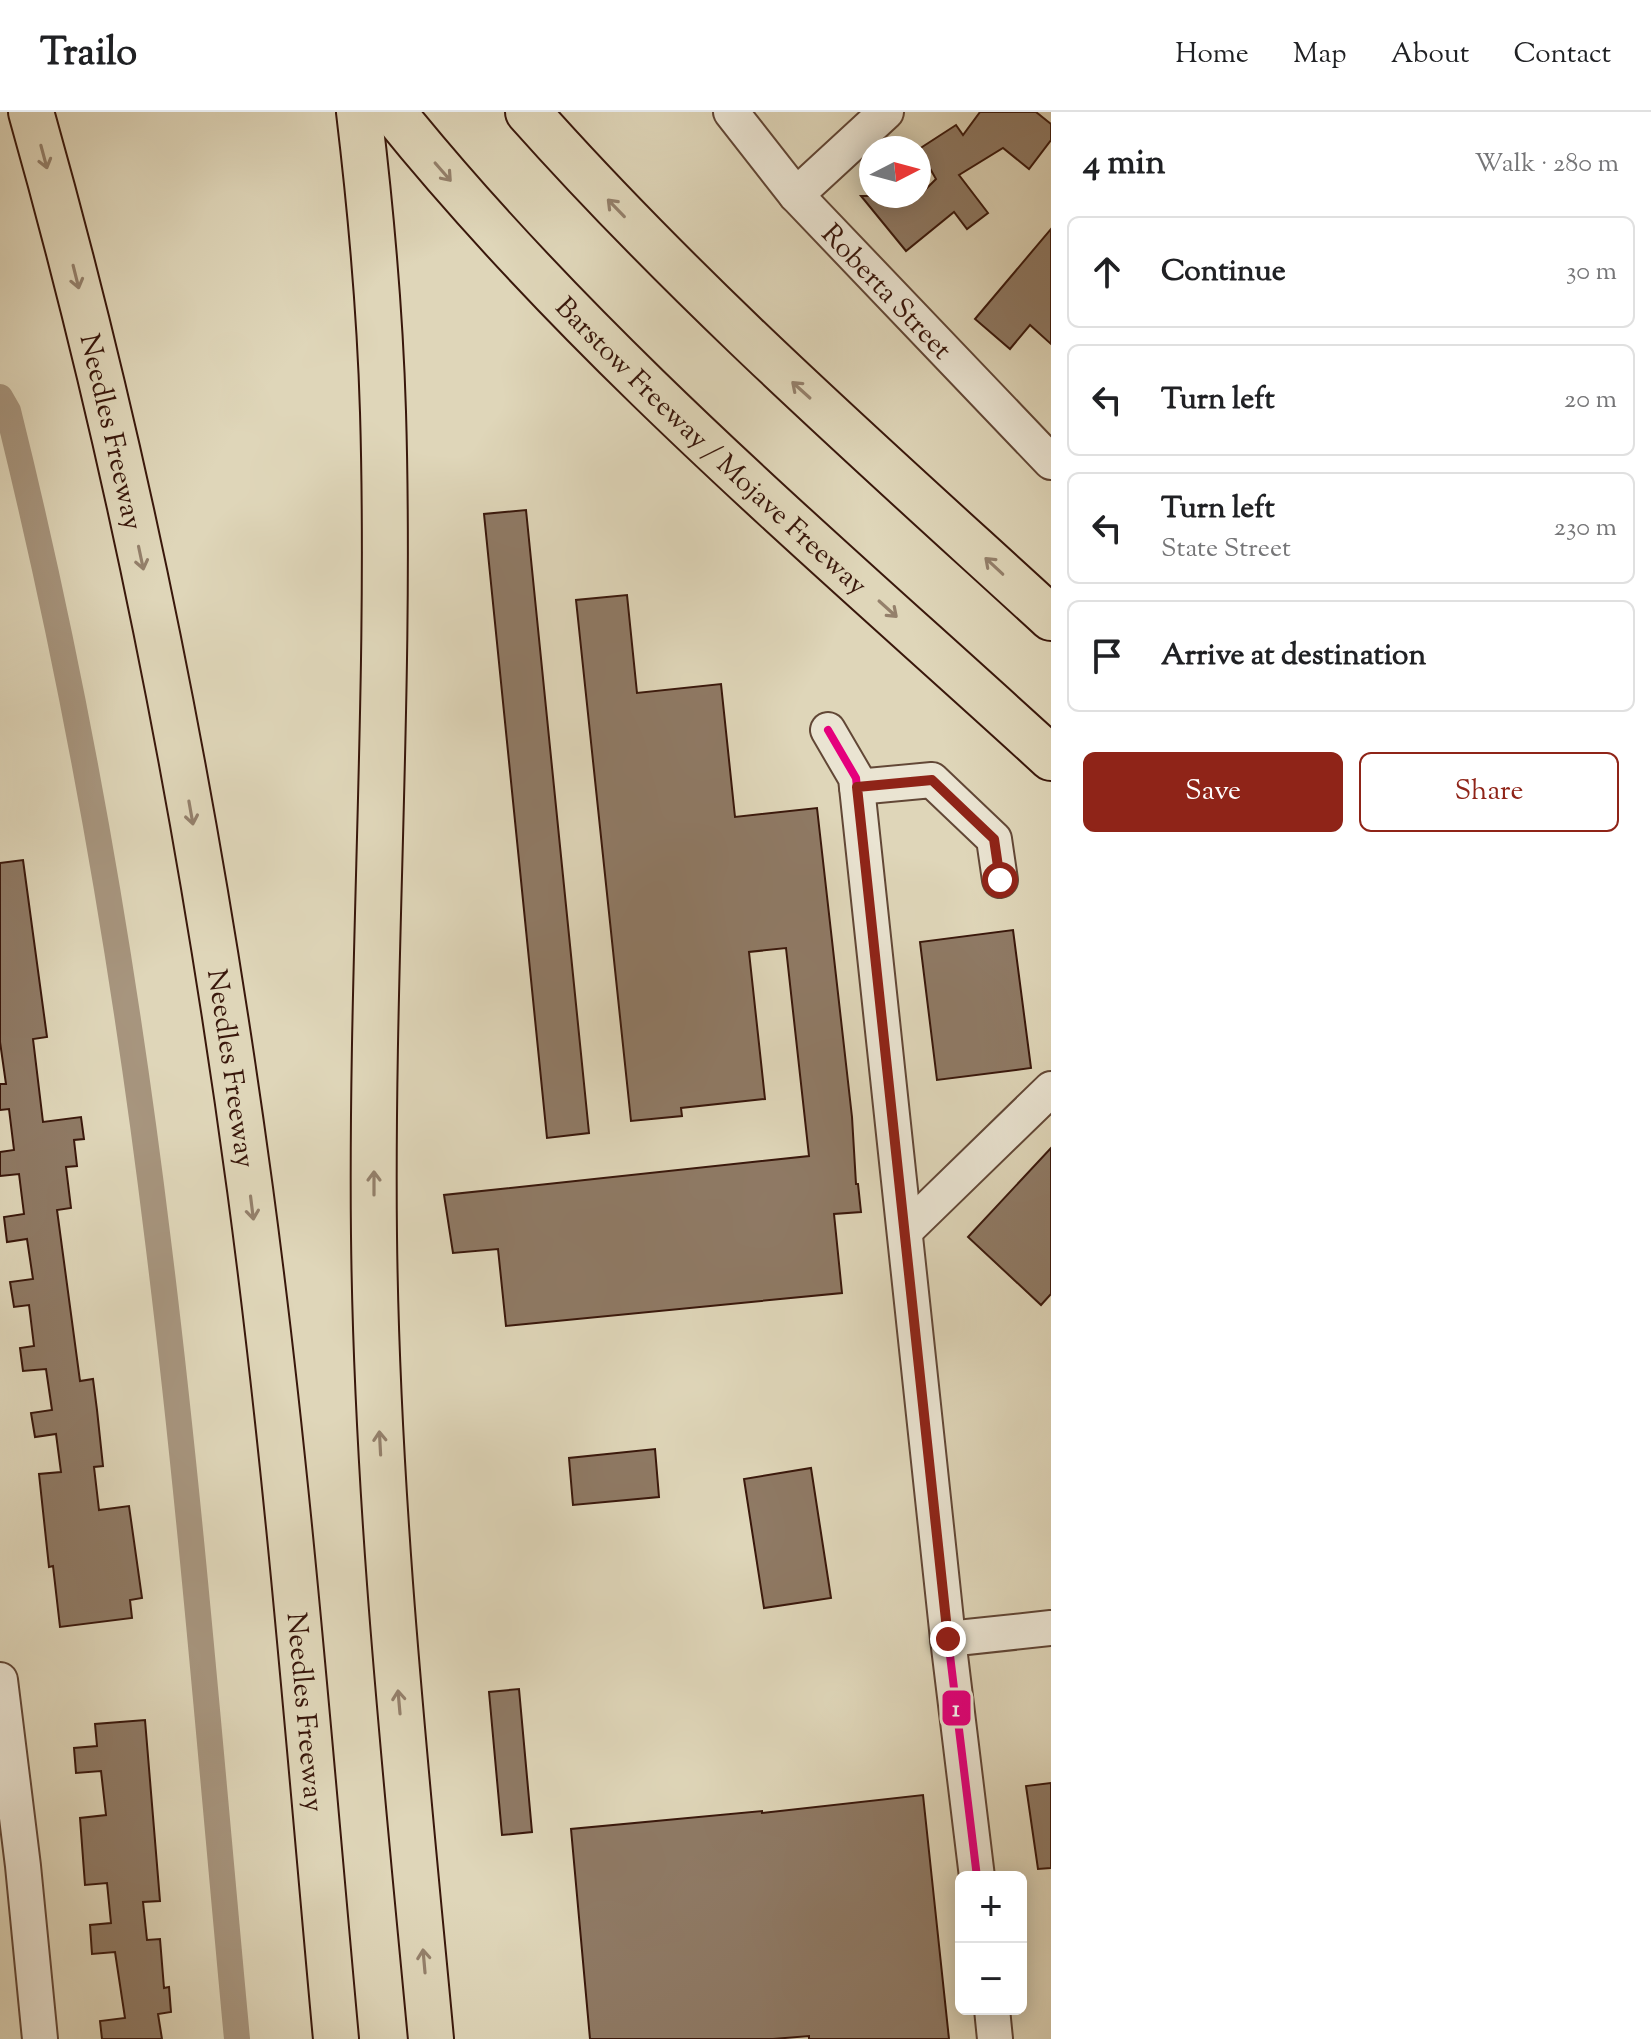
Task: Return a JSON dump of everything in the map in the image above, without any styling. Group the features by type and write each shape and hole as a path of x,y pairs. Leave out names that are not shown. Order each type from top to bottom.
{"highway":[{"name":"Needles Freeway","path":"31,112 99,373 145,573 192,814 227,1026 252,1209 287,1516 336,2039"},
{"path":"359,112 377,288 383,412 384,537 374,1102 376,1373 394,1651 431,2039"},
{"name":"Barstow Freeway / Mojave Freeway","path":"393,112 505,243 582,324 1051,758"},
{"path":"528,112 620,213 718,312 1051,618"}],"street":[{"name":"Roberta Street","path":"731,112 796,195 1046,448"},
{"path":"796,195 886,112"},
{"path":"828,730 856,778 948,1639 976,1871"},
{"path":"857,787 932,780 994,839 1000,880"},
{"path":"905,1231 1051,1089"},
{"path":"948,1639 1051,1628"},
{"path":"0,1680 12,1867 40,2039"},
{"path":"993,2015 995,2039"}],"building":[{"path":"980,112 1036,112 1051,124 1051,140 1029,169 1003,148 959,175 988,213 967,229 954,212 906,251 871,208 931,208 931,184 936,179 931,170 931,141 956,125 963,135"},
{"path":"1051,229 1051,344 1030,325 1010,349 975,319"},
{"path":"526,510 589,1133 547,1138 484,514"},
{"path":"627,595 637,693 721,684 735,817 817,808 861,1212 834,1214 842,1293 506,1326 498,1249 453,1253 444,1195 809,1156 786,948 749,952 765,1099 681,1108 682,1116 631,1121 576,600"},
{"path":"23,860 47,1037 33,1039 43,1122 81,1117 84,1139 74,1140 77,1166 66,1167 71,1208 57,1210 80,1381 93,1379 103,1466 94,1467 99,1510 129,1506 142,1598 130,1600 132,1618 60,1627 53,1566 49,1567 39,1474 61,1472 56,1434 35,1437 31,1413 52,1410 46,1369 23,1371 20,1348 34,1346 29,1305 14,1307 10,1282 33,1279 27,1239 7,1242 4,1217 24,1214 19,1174 0,1176 0,1152 14,1150 9,1109 0,1110 0,1084 6,1084 0,1042 0,863"},
{"path":"1013,930 1031,1068 937,1080 920,942"},
{"path":"1051,1148 1051,1294 1041,1305 968,1237"},
{"path":"655,1449 659,1497 573,1505 569,1458"},
{"path":"811,1468 831,1598 764,1608 744,1479"},
{"path":"519,1689 532,1832 502,1835 489,1692"},
{"path":"145,1720 160,1901 143,1902 147,1940 160,1939 164,1988 169,1987 171,2012 158,2014 162,2039 102,2039 100,2021 125,2018 115,1952 92,1954 90,1925 111,1923 107,1883 85,1885 80,1818 106,1815 101,1771 76,1773 74,1748 97,1746 95,1724"},
{"path":"1051,1783 1051,1868 1038,1869 1026,1786"},
{"path":"923,1795 949,2039 809,2039 809,2036 773,2039 590,2039 571,1829 762,1813"}],"waterway":[{"path":"0,397 8,411 55,617 96,824 130,1032 181,1440 237,2039"}],"transit line":[{"name":"1","path":"828,730 856,778 948,1639 976,1871"}],"route":[{"path":"948,1639 857,787 932,780 994,839 1000,880"}]}
